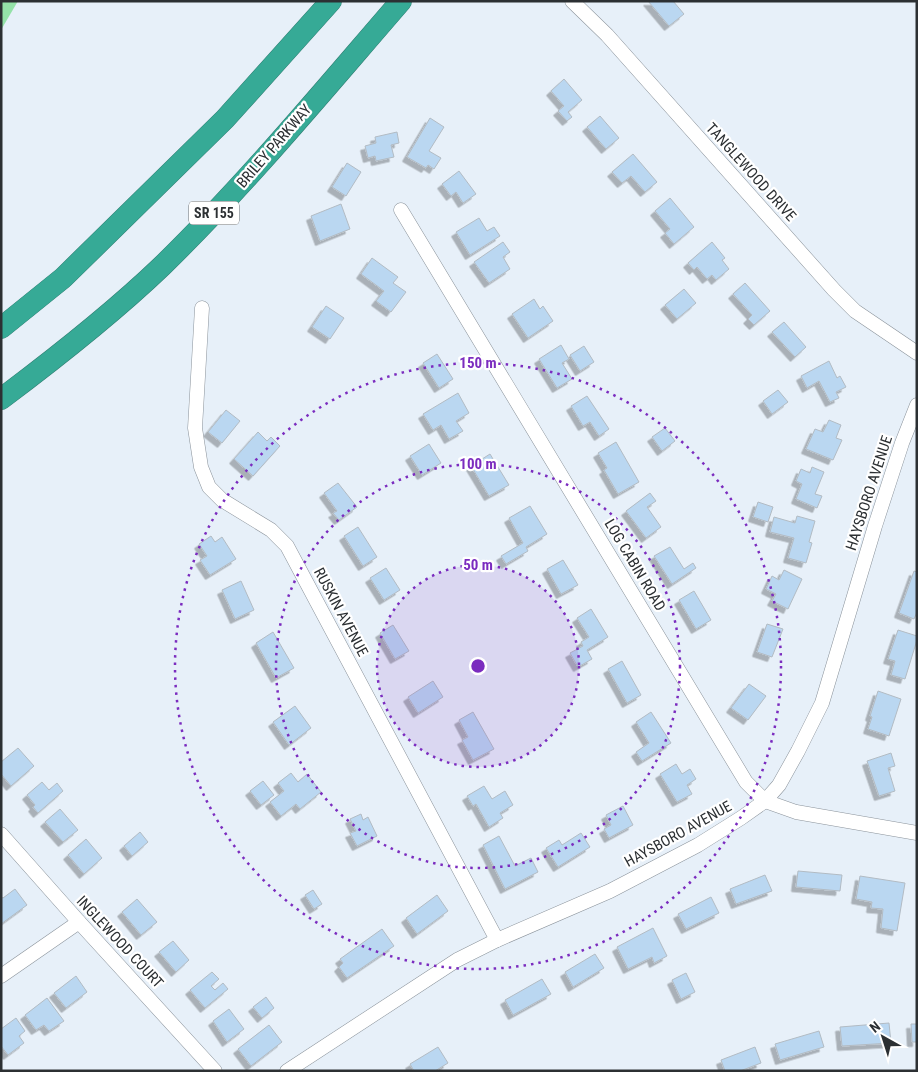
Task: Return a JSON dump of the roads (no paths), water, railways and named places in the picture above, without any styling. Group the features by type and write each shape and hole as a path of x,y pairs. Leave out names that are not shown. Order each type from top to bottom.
{"highway":[{"path":"1,328 63,278 225,119 331,1"},
{"name":"BRILEY PARKWAY","path":"1,399 78,340 161,266 240,186 401,1"},
{"path":"1,317 63,278"}],"street":[{"name":"TANGLEWOOD DRIVE","path":"572,1 613,42 834,290 855,311 917,353"},
{"name":"LOG CABIN ROAD","path":"401,210 746,782 765,801 796,812 917,833"},
{"name":"RUSKIN AVENUE","path":"202,308 195,428 201,467 208,487 222,500 271,530 288,546 497,940"},
{"name":"HAYSBORO AVENUE","path":"287,1071 457,960 497,940 610,891 689,850 765,801 779,784 822,703 874,526 917,405"},
{"name":"INGLEWOOD COURT","path":"1,834 215,1071"},
{"path":"1,976 79,922"}]}
